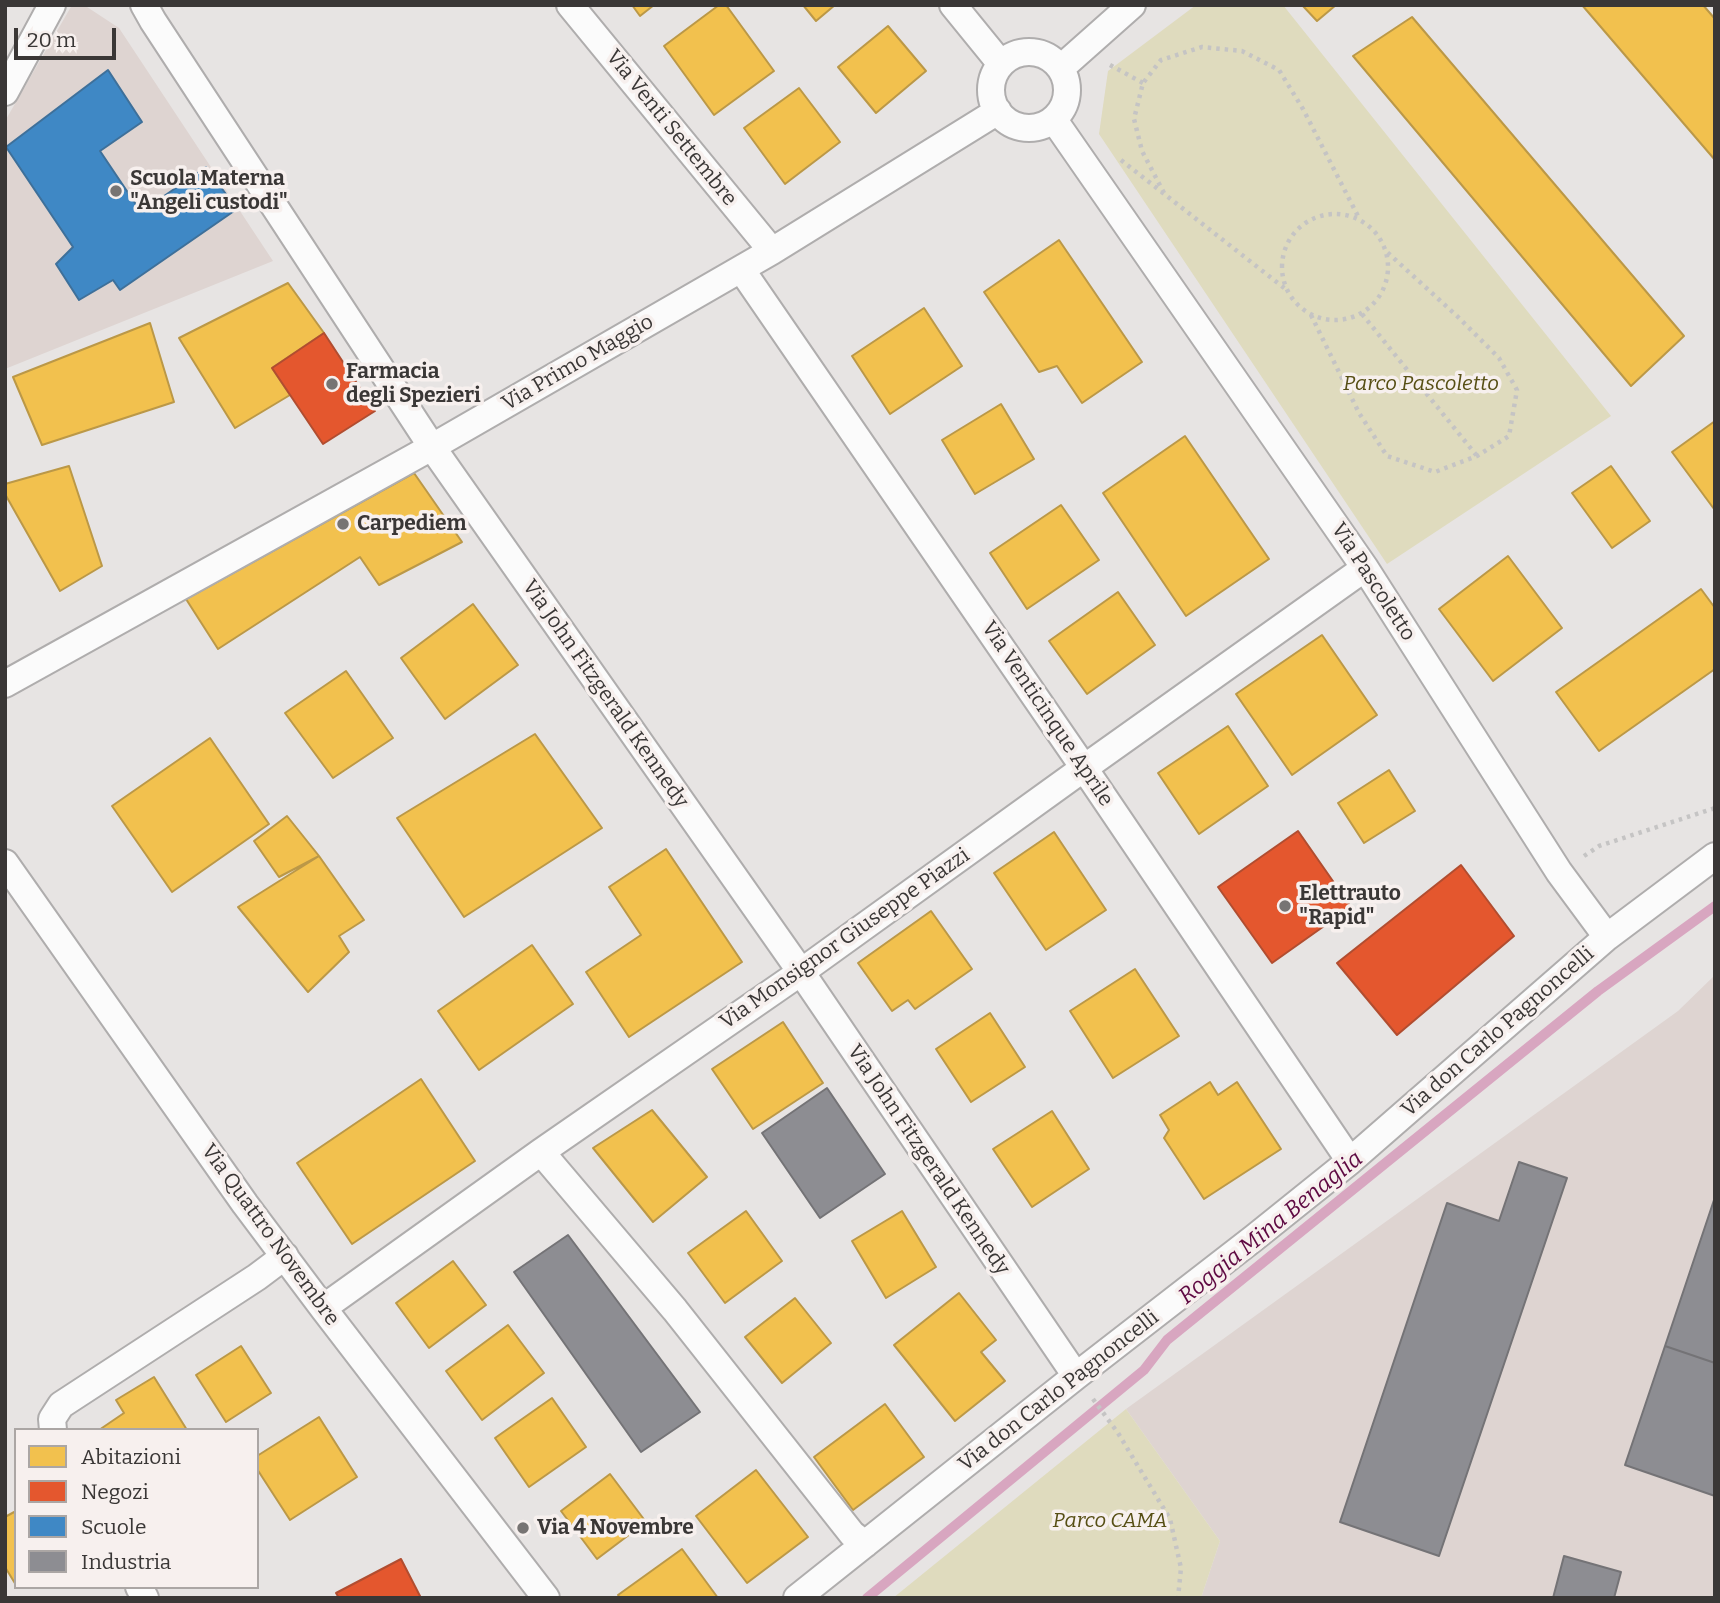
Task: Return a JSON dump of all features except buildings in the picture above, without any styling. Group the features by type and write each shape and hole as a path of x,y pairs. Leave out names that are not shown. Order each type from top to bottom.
{"street":[{"path":"8,86 51,5"},
{"name":"Via John Fitzgerald Kennedy","path":"144,5 432,447 801,972 1083,1385"},
{"name":"Via Venti Settembre","path":"570,5 772,251"},
{"path":"953,5 1001,64"},
{"path":"1060,68 1132,5"},
{"path":"1040,53 1060,68 1068,89 1066,104 1054,121 1036,128 1019,128 998,111 991,90 995,73 1001,64 1014,55 1040,53"},
{"name":"Via Primo Maggio","path":"5,684 432,447 741,269 998,111"},
{"name":"Via Pascoletto","path":"1054,121 1365,568 1559,872 1607,937"},
{"name":"Via Venticinque Aprile","path":"741,269 1350,1161"},
{"name":"Via Monsignor Giuseppe Piazzi","path":"323,1308 541,1152 801,972 1365,568"},
{"path":"1607,937 1715,856"},
{"name":"Via Quattro Novembre","path":"5,863 245,1204 546,1598"},
{"name":"Via don Carlo Pagnoncelli","path":"797,1598 865,1544 1083,1385 1254,1238 1350,1161 1607,937"},
{"path":"541,1152 675,1310 852,1534 865,1544"},
{"path":"53,1428 52,1419 61,1405 285,1256"}],"path":[{"path":"1164,194 1142,151 1135,119 1143,83 1161,60 1202,47 1242,51 1279,70 1303,109 1360,220"},
{"path":"1078,154 1098,142 1288,292 1298,305 1311,315 1328,320 1346,320 1362,314 1376,302 1385,287 1389,270 1387,252 1381,239 1372,228 1344,214 1327,214 1311,219 1297,229 1287,243 1282,259 1288,292"},
{"path":"1311,315 1359,413 1387,456 1435,472 1477,456 1509,436 1517,390 1499,358 1387,252"},
{"path":"1362,314 1477,456"},
{"path":"1559,872 1599,846 1715,808"},
{"path":"1083,1385 1118,1433 1170,1519 1181,1568 1178,1598"}],"shaded area":[{"name":"Scuola Materna \"Angeli custodi\"","path":"72,5 84,5 119,28 273,261 5,369 5,121"},
{"path":"1715,975 1715,1598 1201,1598 1220,1541 1126,1409 1678,1011"}],"green space":[{"name":"Parco Pascoletto","path":"1196,5 1283,5 1611,416 1387,564 1099,134 1108,71"},
{"name":"Parco CAMA","path":"1126,1409 1220,1541 1201,1598 893,1598"}],"waterway":[{"name":"Roggia Mina Benaglia","path":"867,1598 1144,1370 1167,1340 1598,991 1715,906"}],"place":[{"name":"Scuola Materna \"Angeli custodi\"","path":"116,191"},
{"name":"Farmacia degli Spezieri","path":"332,384"},
{"name":"Carpediem","path":"343,524"},
{"name":"Elettrauto \"Rapid\"","path":"1285,906"},
{"name":"Via 4 Novembre","path":"523,1528"}]}
